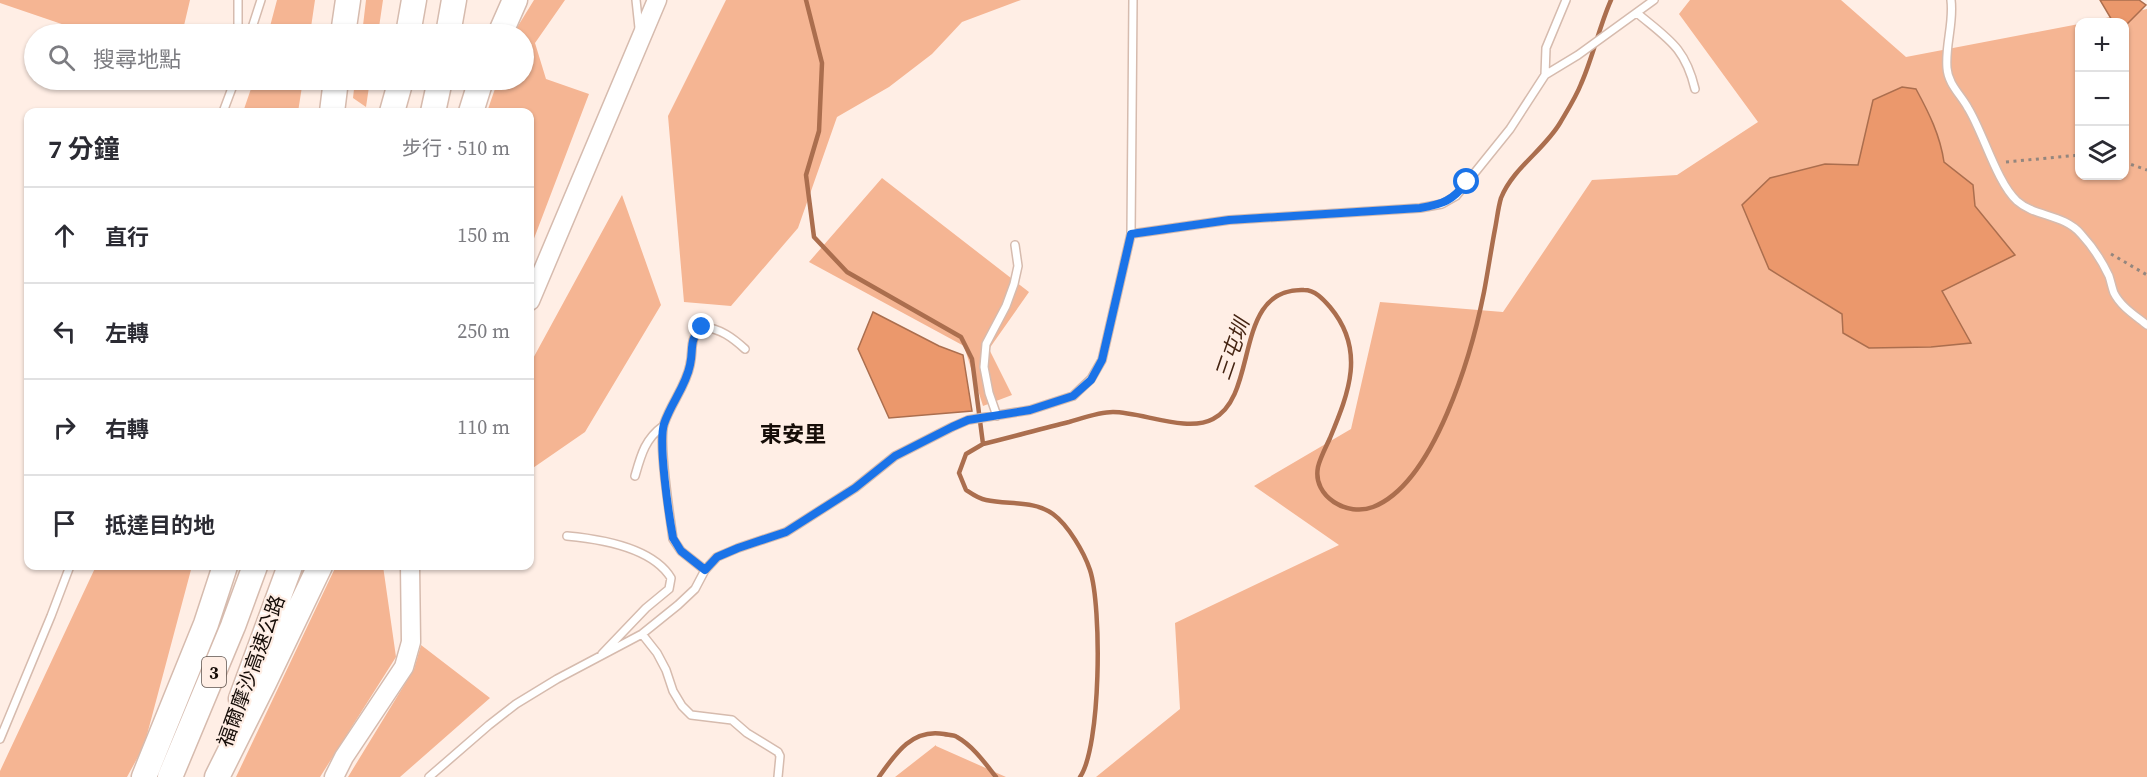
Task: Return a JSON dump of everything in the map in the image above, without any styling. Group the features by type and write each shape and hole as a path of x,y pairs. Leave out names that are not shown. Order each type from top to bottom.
{"highway":[{"path":"344,24 348,0"},
{"path":"410,24 414,0"},
{"path":"450,24 454,0"},
{"path":"504,24 515,0"},
{"path":"332,108 335,90"},
{"path":"393,108 398,90"},
{"path":"434,108 438,90"},
{"path":"472,108 478,90"},
{"path":"144,777 206,624 224,570"},
{"name":"福爾摩沙高速公路","path":"170,777 233,626 254,570"},
{"name":"福爾摩沙高速公路","path":"212,777 289,570"},
{"path":"217,777 318,570"}],"street":[{"path":"534,291 657,0"},
{"path":"334,777 344,757 404,667 411,642 410,570"}],"lane":[{"path":"238,0 238,24"},
{"path":"253,24 261,0"},
{"path":"636,0 640,36"},
{"path":"429,777 516,704 557,679 642,634 695,589 705,570 717,557 786,532 855,488 895,456 968,420 1030,410 1073,396 1091,380 1102,360 1131,234 1133,0"},
{"path":"1545,75 1546,48 1566,0"},
{"path":"1131,234 1229,220 1420,208 1442,204 1456,196 1510,129 1545,75 1620,27 1654,0"},
{"path":"1951,0 1953,13 1946,69 1952,84 1969,108 2006,186 2017,201 2063,220 2080,232 2109,277 2115,295 2128,310 2147,325"},
{"path":"1637,13 1678,49 1690,67 1695,89"},
{"path":"225,108 232,90"},
{"path":"997,416 989,393 984,367 986,344 1006,306 1014,284 1018,266 1015,245"},
{"path":"705,570 681,551 673,538 663,447 663,426 691,364 691,344 695,334 702,327 712,328 733,338 746,350"},
{"path":"635,476 644,445 663,426"},
{"path":"567,536 599,539 635,552 664,567 671,578 669,589 646,608 596,660"},
{"path":"0,739 43,638 68,570"},
{"path":"642,634 657,653 682,706 691,715 732,720 747,733 778,752 780,756 778,777"}],"path":[{"path":"1995,164 2075,155"},
{"path":"2129,164 2147,170"},
{"path":"2107,251 2147,275"}],"shaded area":[{"path":"0,0 190,0 184,24 62,24 0,3"},
{"path":"277,0 315,0 311,24 271,24"},
{"path":"366,0 383,0 379,24 363,24"},
{"path":"534,0 565,0 535,43 546,79 589,94 534,238 534,108 488,108 495,90 534,90 534,24 519,24"},
{"path":"726,0 1021,0 962,22 932,54 889,87 837,117 798,228 731,306 684,302 668,116"},
{"path":"1690,0 1841,0 1906,57 2075,25 2075,180 2129,180 2129,18 2105,18 2147,9 2147,777 1096,777 1180,709 1175,623 1339,545 1254,486 1351,429 1380,302 1503,312 1592,180 1677,175 1758,122 1679,14"},
{"path":"2100,0 2139,0 2146,5 2129,22 2129,18 2111,18"},
{"path":"1902,87 1916,89 1933,124 1944,162 1973,185 1975,206 2015,255 1942,291 1971,343 1931,347 1869,348 1843,333 1842,314 1769,269 1742,205 1770,178 1825,164 1858,165 1873,100"},
{"path":"251,90 301,90 299,108 244,108"},
{"path":"354,90 369,90 366,107 353,98"},
{"path":"882,178 1029,292 989,349 1012,395 983,406 964,346 809,262"},
{"path":"622,195 661,305 585,432 534,467 534,357"},
{"path":"873,312 939,346 963,355 972,411 889,418 858,349"},
{"path":"94,570 191,570 144,746 127,777 0,777 0,771"},
{"path":"334,570 384,570 396,657 320,777 236,777"},
{"path":"421,645 490,698 400,777 348,777 414,669"},
{"path":"936,746 1006,777 895,777"}],"waterway":[{"path":"806,0 822,63 819,131 806,175 814,237 847,272 961,337 972,359 983,444"},
{"name":"三屯圳","path":"1080,777 1087,761 1096,708 1098,644 1094,588 1090,570 1075,539 1053,514 1029,505 983,499 966,490 959,473 966,454 983,444 1102,413 1125,413 1190,424 1213,419 1227,406 1237,388 1256,323 1266,306 1281,294 1308,290 1322,298 1341,323 1348,339 1351,355 1348,388 1318,467 1321,487 1334,502 1353,509 1373,507 1395,493 1415,472 1432,444 1460,380 1484,292 1501,198 1513,177 1546,142 1571,104 1585,74 1611,0"},
{"name":"三屯圳","path":"879,777 906,745 914,739 933,733 954,736 963,741 996,777"}],"district":[{"name":"東安里","path":"793,434"}],"route":[{"path":"702,327 695,334 691,344 691,364 663,426 663,447 673,538 681,551 705,570 717,557 786,532 855,488 895,456 952,427 968,420 1030,410 1073,396 1091,380 1102,360 1131,234 1229,220 1420,208 1442,204 1456,196 1467,182"}]}
